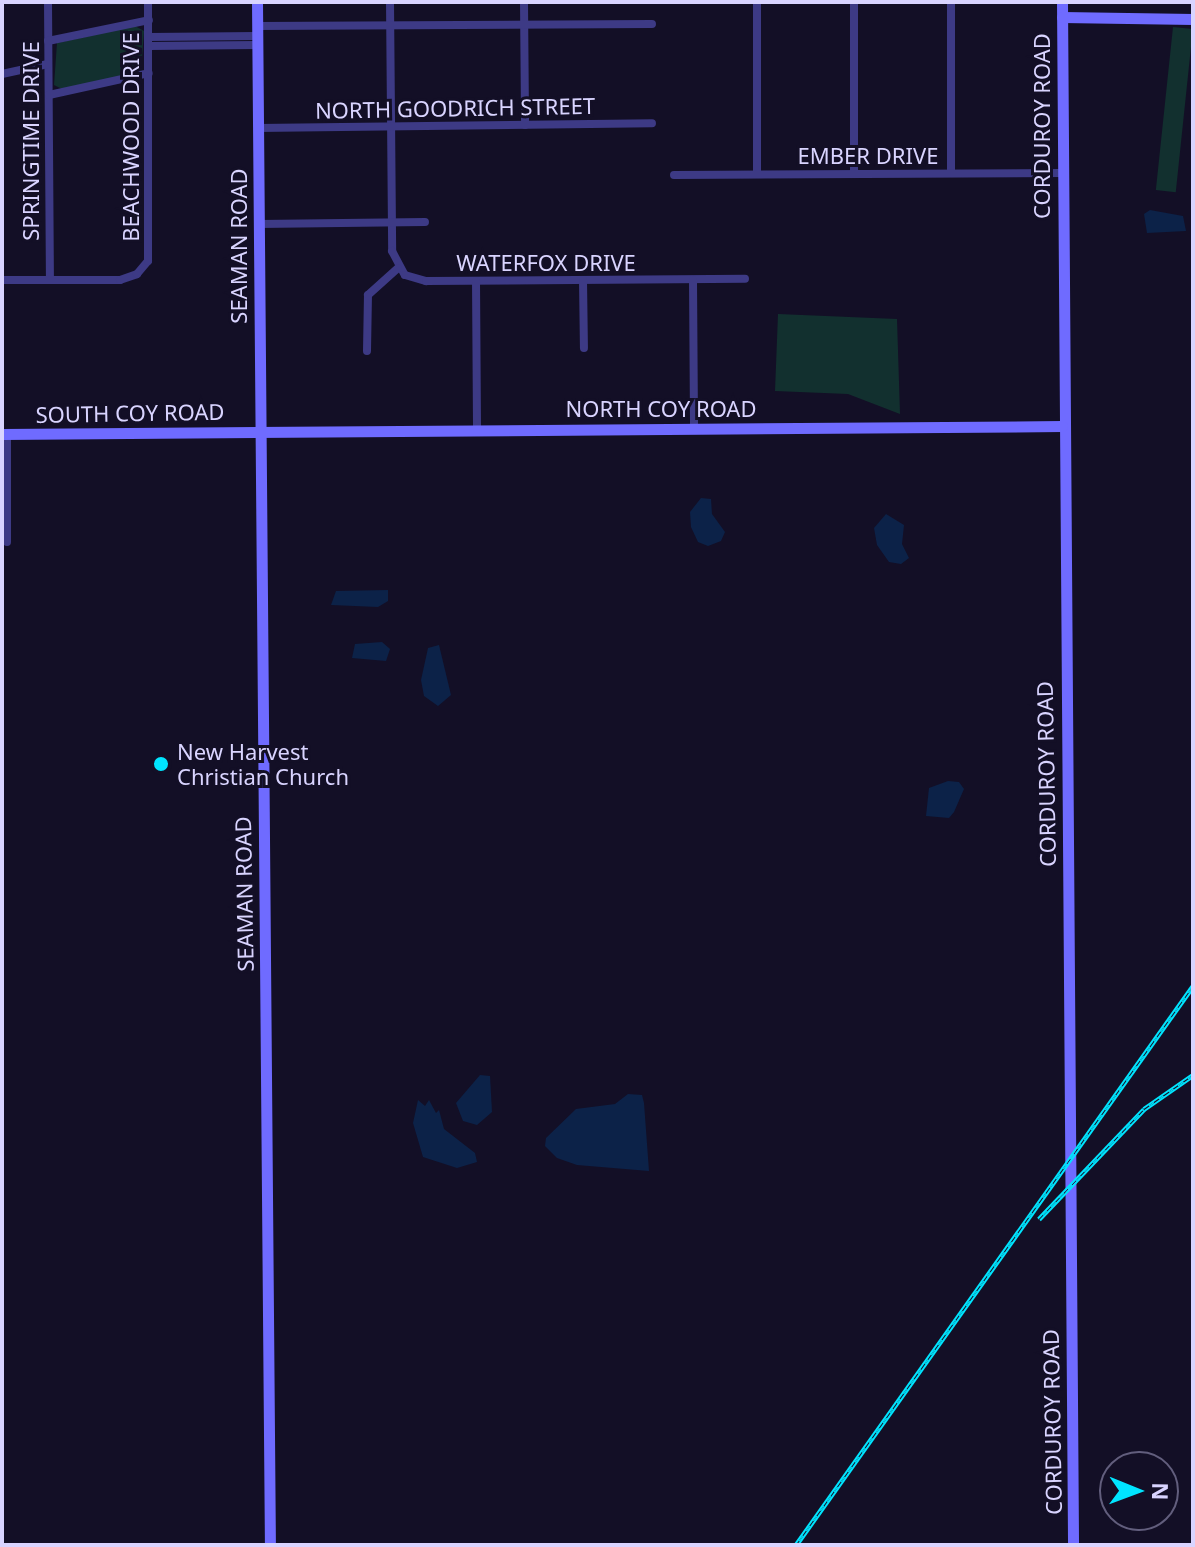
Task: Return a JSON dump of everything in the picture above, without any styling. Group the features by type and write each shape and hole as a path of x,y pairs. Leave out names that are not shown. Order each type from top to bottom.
{"street":[{"name":"SPRINGTIME DRIVE","path":"48,2 50,280"},
{"name":"BEACHWOOD DRIVE","path":"50,280 120,280 141,270 150,250 148,2"},
{"name":"SEAMAN ROAD","path":"257,2 270,1545"},
{"path":"367,351 368,295 398,268 392,222 390,2"},
{"path":"524,2 525,125"},
{"path":"757,2 757,174"},
{"path":"854,2 854,174"},
{"path":"951,2 951,173"},
{"name":"CORDUROY ROAD","path":"1062,2 1062,426 1073,1545"},
{"path":"1062,17 1193,19"},
{"path":"48,41 149,20"},
{"path":"149,41 390,25 652,24"},
{"path":"2,74 48,64"},
{"path":"49,95 149,73"},
{"name":"NORTH GOODRICH STREET","path":"258,128 652,123"},
{"name":"EMBER DRIVE","path":"674,175 1063,173"},
{"path":"259,224 425,222"},
{"name":"WATERFOX DRIVE","path":"398,268 421,281 745,279"},
{"path":"2,280 50,280"},
{"path":"583,280 584,348"},
{"path":"693,280 694,428"},
{"path":"476,281 477,430"},
{"name":"NORTH COY ROAD","path":"259,432 1062,426"},
{"name":"SOUTH COY ROAD","path":"4,434 259,432"},
{"path":"4,434 7,542"}],"green space":[{"path":"135,26 144,31 141,72 62,89 54,85 57,43"},
{"path":"1173,27 1193,29 1176,192 1156,190"},
{"path":"778,314 897,319 900,414 848,394 775,391"}],"water":[{"path":"1150,210 1183,216 1186,231 1147,233 1144,214"},
{"path":"701,498 711,499 712,514 725,532 721,541 708,546 698,542 691,527 690,512"},
{"path":"886,514 904,525 902,544 909,558 901,564 889,562 877,545 874,528"},
{"path":"388,590 388,601 378,607 331,605 336,591"},
{"path":"382,642 390,649 386,661 352,658 355,644"},
{"path":"439,645 451,695 438,706 424,696 421,680 428,648"},
{"path":"948,781 959,782 964,789 954,812 949,818 926,816 929,788"},
{"path":"480,1075 490,1076 492,1112 477,1125 463,1121 456,1103"},
{"path":"628,1094 642,1095 649,1171 577,1165 557,1158 545,1146 546,1138 576,1109 615,1104"},
{"path":"418,1100 425,1106 429,1100 436,1113 439,1110 444,1129 475,1153 477,1162 457,1168 423,1157 413,1123"}],"railway":[{"path":"796,1545 1193,986"},
{"path":"1039,1219 1144,1109 1193,1075"}],"place":[{"name":"New Harvest Christian Church","path":"161,764"}]}
